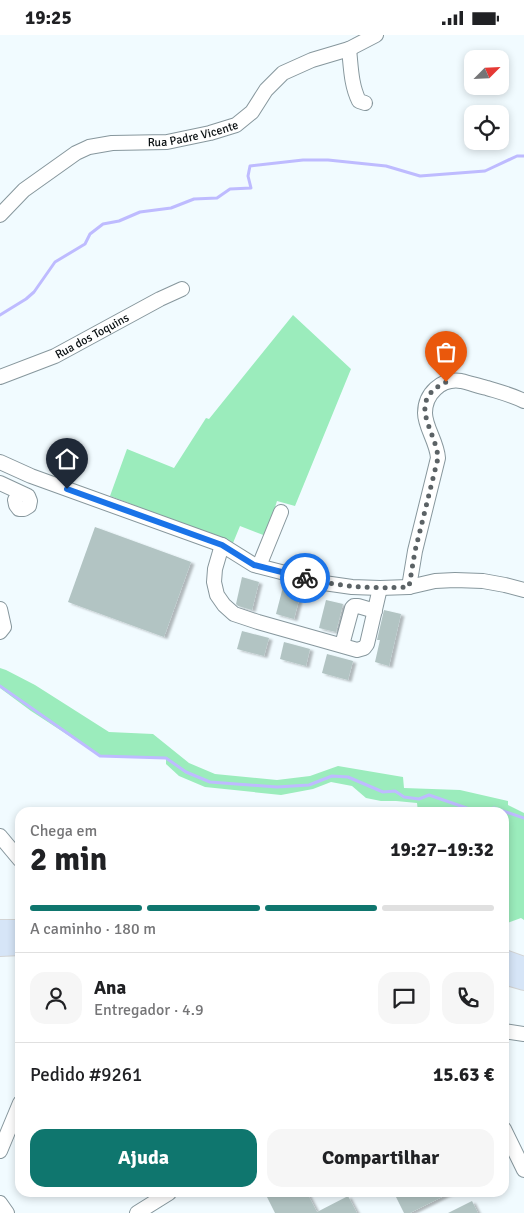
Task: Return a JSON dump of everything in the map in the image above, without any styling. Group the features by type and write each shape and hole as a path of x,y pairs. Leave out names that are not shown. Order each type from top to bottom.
{"main road":[{"path":"0,919 15,920"},
{"path":"0,929 15,929"},
{"path":"0,947 15,946"},
{"path":"509,961 524,966"},
{"path":"509,976 524,981"}],"street":[{"name":"Rua Padre Vicente","path":"0,215 24,190 76,153 89,147 112,143 167,142 210,133 236,125 252,112 266,89 283,73 312,60 349,49 376,35"},
{"path":"349,49 355,93 359,101 365,103"},
{"name":"Rua dos Toquins","path":"0,377 55,356 182,289"},
{"path":"409,587 415,551 438,458 437,449 425,416 426,404 430,394 446,382 459,381 512,395 524,401"},
{"path":"0,463 222,545 254,565 324,583 380,589 455,580 483,581 524,590"},
{"path":"0,483 23,494"},
{"path":"259,566 280,512"},
{"path":"222,545 215,569 214,582 217,595 224,605 234,613 258,622 357,650 364,648 367,644 380,589"},
{"path":"342,645 352,608 358,606 375,611"},
{"path":"0,609 4,627 0,632"},
{"path":"0,836 15,853"},
{"path":"509,1032 524,1034"},
{"path":"0,1151 15,1115"},
{"path":"509,1139 524,1170"},
{"path":"137,1213 159,1197"},
{"path":"0,1203 7,1213"}],"green space":[{"path":"293,315 351,369 295,506 277,501 266,536 240,526 233,543 110,496 127,449 174,468 206,418 209,419"},
{"path":"0,668 35,685 109,732 153,734 189,763 215,774 277,780 310,776 338,766 403,777 404,788 460,790 508,801 508,805 524,813 524,920 521,918 509,922 509,807 417,807 417,803 381,801 366,798 352,786 331,782 313,789 281,795 205,787 179,776 166,764 166,758 100,756 31,711 0,688"}],"building":[{"path":"95,527 191,562 164,637 68,602"},
{"path":"242,577 259,582 252,610 236,604"},
{"path":"283,587 301,592 294,619 276,614"},
{"path":"326,600 343,604 336,632 319,628"},
{"path":"384,610 401,614 389,666 375,662 380,640 377,640"},
{"path":"242,631 269,638 264,656 237,649"},
{"path":"284,642 310,649 306,666 280,659"},
{"path":"327,654 353,661 348,680 322,673"},
{"path":"267,1197 309,1197 317,1212 349,1197 357,1213 275,1213"},
{"path":"396,1197 442,1197 410,1213 404,1213"},
{"path":"472,1201 478,1213 448,1213"}],"waterway":[{"path":"0,315 34,292 55,262 85,244 90,234 103,224 119,221 140,212 171,208 194,199 217,198 230,189 251,188 248,176 250,166 303,160 328,160 386,166 420,176 485,171 517,156 524,156"},
{"path":"0,686 100,756 166,758 186,772 210,782 277,787 309,785 332,776 348,777 383,792 395,791 404,797 419,799 429,795 464,807"},
{"path":"509,813 524,818"}],"way so far":[{"path":"305,578 352,587 380,589 409,587 415,551 438,458 437,449 425,416 426,404 430,394 446,382"}],"route":[{"path":"67,489 222,545 254,565 305,578"}]}
